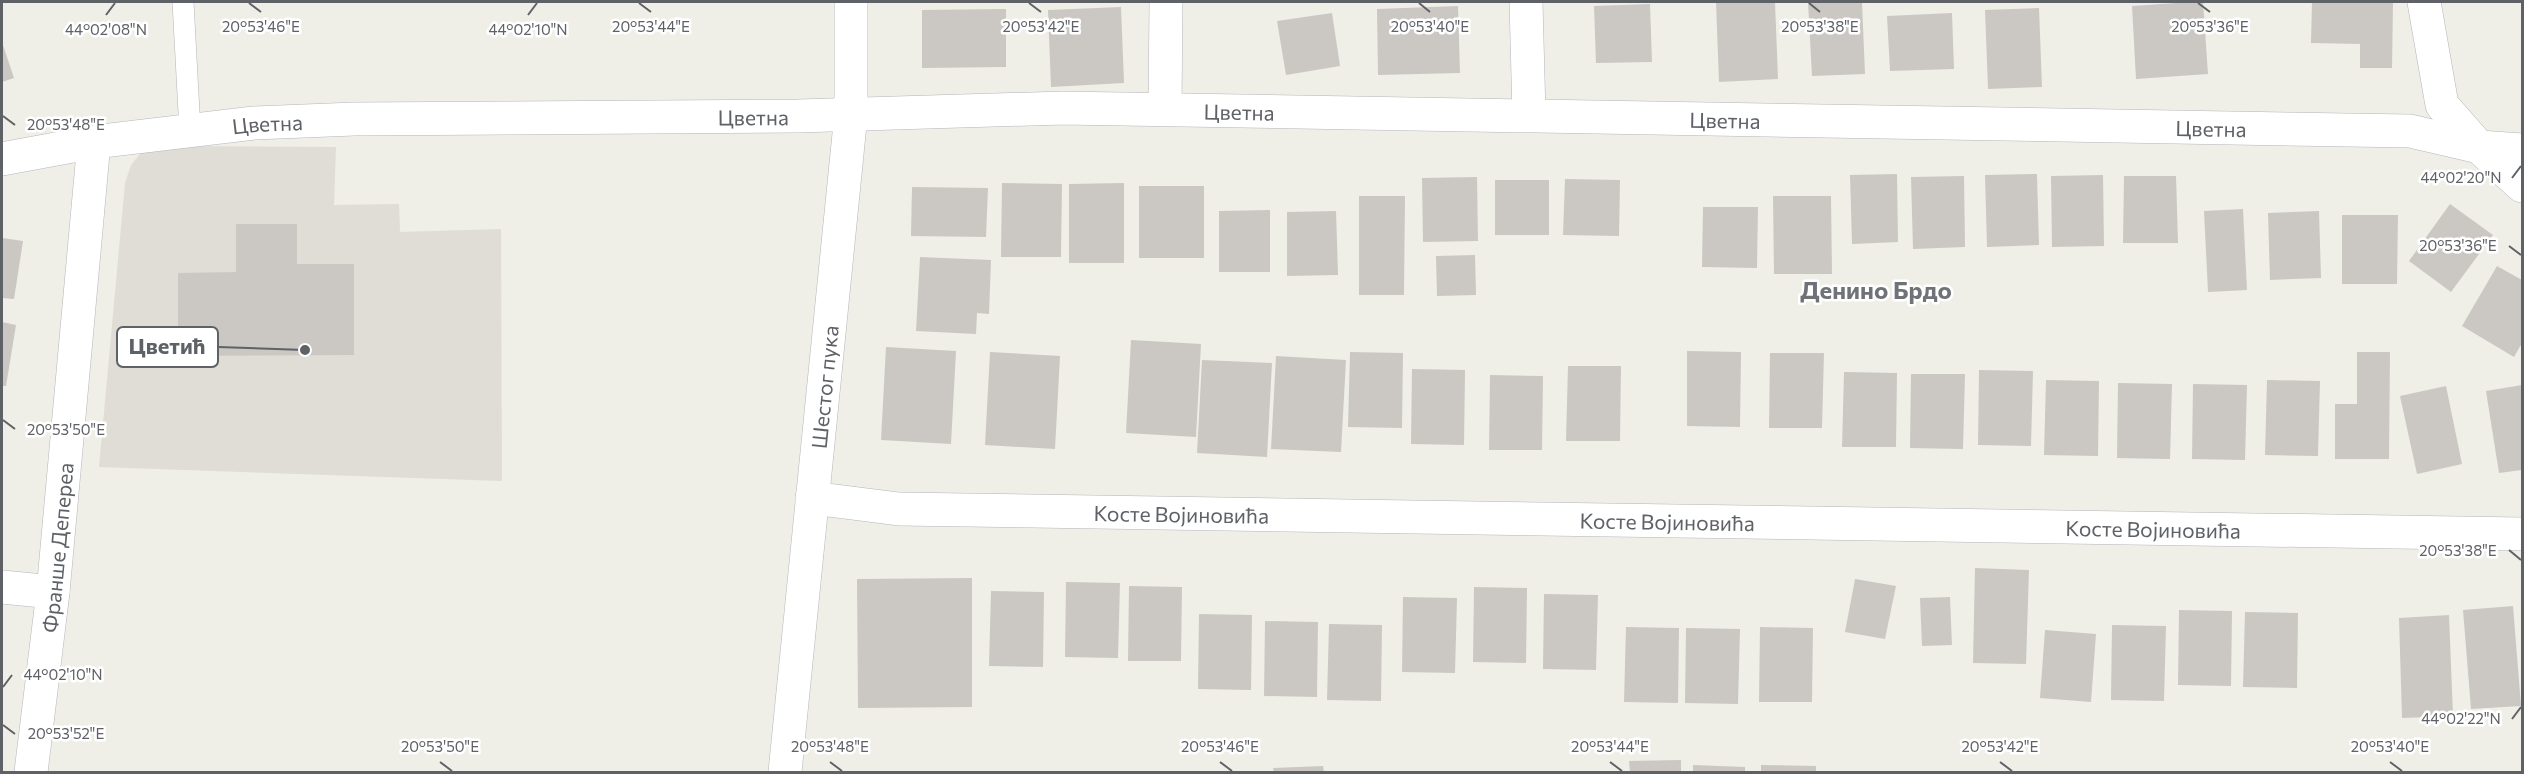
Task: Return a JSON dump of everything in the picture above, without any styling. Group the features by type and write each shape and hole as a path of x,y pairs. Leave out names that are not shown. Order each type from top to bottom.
{"street":[{"name":"Шестог пука","path":"785,772 851,114 851,2"},
{"path":"1165,109 1166,2"},
{"path":"1526,2 1530,115"},
{"path":"2424,2 2442,105 2479,147 2523,186"},
{"name":"Цветна","path":"2,159 94,142 254,123 354,119 851,114 1063,108 2410,131 2479,147 2523,150"},
{"name":"Франше Депереа","path":"31,772 53,592 94,142"},
{"name":"Косте Војиновића","path":"812,498 899,509 2523,534"},
{"path":"2,587 53,592"}],"lane":[{"path":"183,2 190,131"}],"shaded area":[{"path":"157,146 336,147 334,205 399,204 400,232 501,229 502,481 99,467 125,183 131,165 140,154"}],"building":[{"path":"1716,2 1775,2 1778,79 1719,82"},
{"path":"1808,2 1862,2 1865,74 1812,76"},
{"path":"2203,2 2208,74 2136,79 2132,6"},
{"path":"2312,2 2393,2 2392,68 2360,68 2360,44 2311,43"},
{"path":"1650,4 1652,62 1596,63 1594,6"},
{"path":"1458,6 1460,73 1378,75 1377,9"},
{"path":"1121,7 1124,83 1051,87 1048,10"},
{"path":"2039,8 2042,87 1988,89 1985,10"},
{"path":"1006,9 1006,67 922,68 922,10"},
{"path":"1332,13 1340,66 1286,75 1277,21"},
{"path":"1952,13 1954,69 1890,71 1887,16"},
{"path":"2,42 14,78 2,82"},
{"path":"1897,174 1898,242 1852,244 1850,175"},
{"path":"2037,174 2039,245 1987,247 1985,175"},
{"path":"2103,175 2104,246 2052,247 2051,176"},
{"path":"1964,176 1965,247 1913,249 1911,177"},
{"path":"2124,176 2176,176 2178,243 2123,243"},
{"path":"1477,177 1478,241 1423,242 1422,178"},
{"path":"1565,179 1620,180 1619,236 1563,235"},
{"path":"1495,180 1549,180 1549,235 1495,235"},
{"path":"1002,183 1062,184 1061,257 1001,257"},
{"path":"1124,183 1124,263 1069,263 1069,184"},
{"path":"1139,186 1204,186 1204,258 1139,258"},
{"path":"912,187 988,188 986,237 911,236"},
{"path":"1359,196 1405,196 1404,295 1359,295"},
{"path":"1773,196 1831,196 1832,274 1774,274"},
{"path":"2450,204 2493,235 2451,292 2409,261"},
{"path":"1703,207 1758,207 1757,268 1702,267"},
{"path":"2243,209 2247,290 2208,292 2204,211"},
{"path":"1270,210 1270,272 1219,272 1219,211"},
{"path":"1336,211 1338,275 1287,276 1287,212"},
{"path":"2319,211 2321,278 2270,280 2268,213"},
{"path":"2342,215 2398,215 2397,284 2342,284"},
{"path":"236,224 297,224 297,264 354,264 354,355 178,356 178,273 236,272"},
{"path":"2,238 23,241 14,299 2,298"},
{"path":"1475,255 1476,295 1437,296 1436,256"},
{"path":"920,257 991,260 989,314 977,313 976,334 916,331"},
{"path":"2497,266 2522,280 2522,343 2514,357 2462,326"},
{"path":"2,322 16,325 6,386 2,386"},
{"path":"1131,340 1201,344 1196,437 1126,433"},
{"path":"886,347 956,351 951,444 881,440"},
{"path":"1687,351 1741,352 1740,427 1687,426"},
{"path":"990,352 1060,356 1055,449 985,445"},
{"path":"1350,352 1403,353 1402,428 1348,427"},
{"path":"2357,352 2390,352 2389,459 2335,459 2335,404 2357,404"},
{"path":"1770,353 1824,353 1822,428 1769,428"},
{"path":"1276,356 1346,360 1341,452 1271,449"},
{"path":"1202,360 1272,363 1267,457 1197,453"},
{"path":"1568,366 1621,366 1620,441 1566,441"},
{"path":"1412,369 1465,370 1464,445 1411,444"},
{"path":"1979,370 2033,371 2031,446 1978,445"},
{"path":"1844,372 1897,373 1896,447 1842,447"},
{"path":"1911,374 1965,374 1963,449 1910,448"},
{"path":"1490,375 1543,376 1542,450 1489,450"},
{"path":"2046,380 2099,381 2098,456 2044,455"},
{"path":"2267,380 2320,381 2318,456 2265,455"},
{"path":"2118,383 2172,384 2170,459 2117,458"},
{"path":"2193,384 2247,385 2245,460 2192,459"},
{"path":"2522,385 2522,470 2499,473 2486,391"},
{"path":"2446,386 2462,464 2417,474 2400,396"},
{"path":"1975,568 2029,570 2026,664 1973,663"},
{"path":"972,578 972,707 858,708 857,579"},
{"path":"1855,579 1896,586 1885,639 1845,632"},
{"path":"1066,582 1120,583 1118,658 1065,657"},
{"path":"1129,586 1182,587 1181,661 1128,661"},
{"path":"1474,587 1527,588 1526,663 1473,662"},
{"path":"991,591 1044,592 1043,667 989,666"},
{"path":"1544,594 1598,595 1596,670 1543,669"},
{"path":"1403,597 1457,598 1455,673 1402,672"},
{"path":"1950,597 1952,645 1922,646 1920,598"},
{"path":"2513,606 2521,706 2471,709 2463,610"},
{"path":"2179,610 2232,611 2231,686 2178,685"},
{"path":"2245,612 2298,613 2297,688 2243,687"},
{"path":"1199,614 1252,615 1251,690 1198,689"},
{"path":"2449,615 2453,716 2402,718 2399,618"},
{"path":"1265,621 1318,622 1317,697 1264,696"},
{"path":"1329,624 1382,625 1381,701 1327,700"},
{"path":"2112,625 2166,626 2164,701 2111,700"},
{"path":"1626,627 1679,628 1678,703 1624,702"},
{"path":"1760,627 1813,628 1812,702 1759,702"},
{"path":"1686,628 1740,629 1738,704 1685,703"},
{"path":"2045,630 2096,634 2091,702 2040,698"},
{"path":"1681,760 1681,772 1630,772 1629,761"},
{"path":"1693,765 1745,767 1745,772 1693,772"},
{"path":"1761,765 1816,766 1816,772 1761,772"},
{"path":"1323,766 1324,772 1274,772 1273,768"}],"place":[{"name":"Цветић","path":"305,350"}],"district":[{"name":"Денино Брдо","path":"1876,289"}]}
